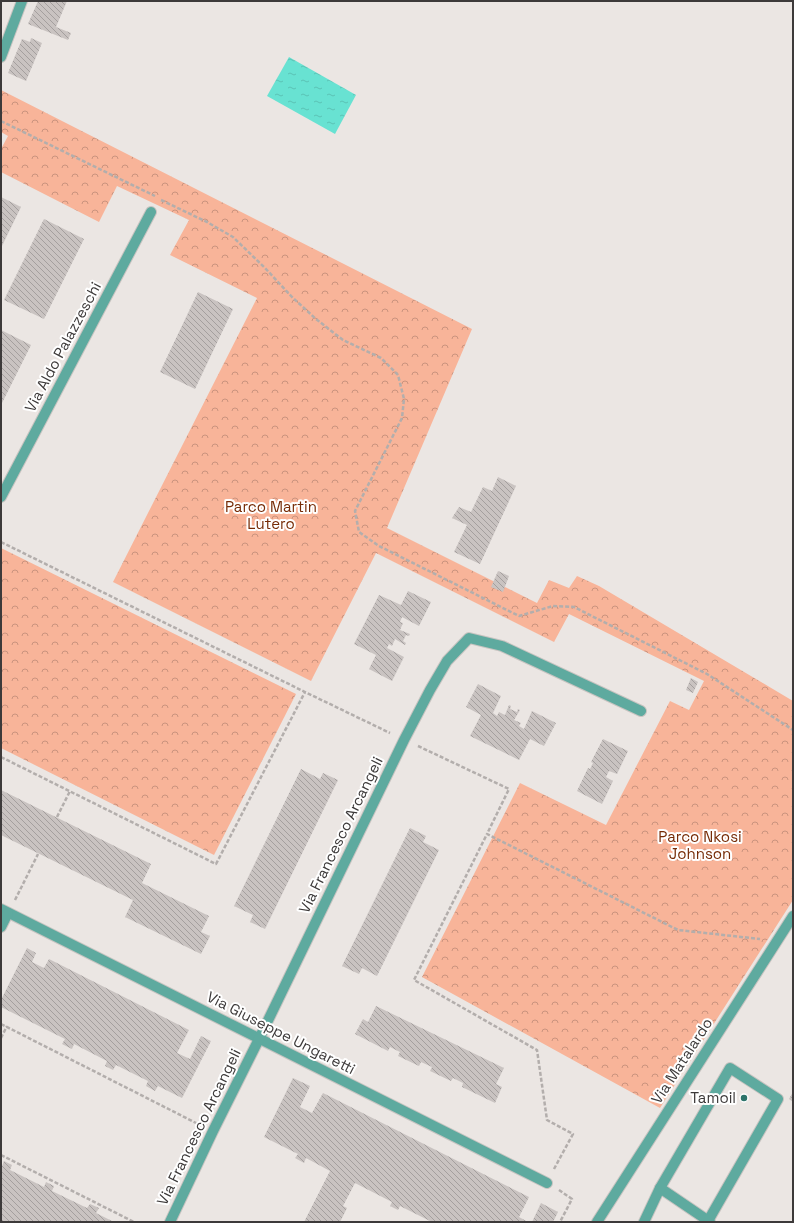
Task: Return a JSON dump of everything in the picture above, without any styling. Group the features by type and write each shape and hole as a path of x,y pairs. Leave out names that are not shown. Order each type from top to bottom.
{"street":[{"path":"1,57 22,1"},
{"name":"Via Aldo Palazzeschi","path":"1,497 151,212"},
{"name":"Via Francesco Arcangeli","path":"170,1222 404,740 447,661 469,638 502,646 641,711"},
{"path":"1,927 5,911"},
{"name":"Via Giuseppe Ungaretti","path":"5,911 547,1182"},
{"name":"Via Matalardo","path":"597,1222 793,916"},
{"path":"644,1222 660,1188 730,1068 778,1099 709,1222 660,1188"}],"path":[{"path":"1,120 208,222 233,237 292,297 316,319 343,340 381,358 398,375 404,399 402,418 355,511 359,532 379,546 519,616 553,606 574,607 707,674 793,730"},
{"path":"1,542 304,692 509,789 414,980 537,1050 547,1120 573,1134 547,1182 572,1199 560,1222"},
{"path":"1,757 216,864 304,692"},
{"path":"57,818 70,791"},
{"path":"487,834 678,930 777,941"},
{"path":"5,911 38,854"},
{"path":"1,1024 213,1131"},
{"path":"1,1038 7,1026"},
{"path":"1,1155 134,1222"}],"green space":[{"path":"1,90 472,329 387,528 537,603 549,580 569,588 577,576 599,586 793,701 793,900 660,1108 422,977 520,783 606,825 670,701 689,710 704,681 569,614 554,642 376,553 311,681 113,582 257,298 170,255 189,220 117,186 99,222 1,172 1,149 8,136 1,132"},
{"path":"1,548 296,694 214,855 1,748"}],"water":[{"path":"289,57 356,95 335,134 267,96"}],"building":[{"path":"38,1 67,1 56,27 71,33 68,40 28,24"},
{"path":"31,38 42,43 26,81 8,73 22,39 30,42"},
{"path":"1,197 21,207 1,248"},
{"path":"44,219 84,239 44,319 4,300"},
{"path":"198,292 233,309 195,389 160,372"},
{"path":"1,330 31,345 1,405"},
{"path":"498,477 516,486 480,564 454,552 467,525 452,518 459,507 471,512 483,487 492,491"},
{"path":"498,571 509,576 503,592 491,587"},
{"path":"408,591 431,602 419,626 402,617 400,622 403,623 400,630 410,634 409,636 406,635 403,641 406,643 405,645 395,639 392,646 389,644 387,648 404,657 392,681 369,669 376,655 354,644 379,595 401,605"},
{"path":"691,678 698,682 693,693 686,690"},
{"path":"478,684 501,696 493,713 497,716 499,712 505,715 509,705 511,706 510,709 517,712 518,709 520,710 514,720 521,723 519,726 524,729 532,711 556,723 544,746 530,739 519,760 470,736 481,715 466,707"},
{"path":"603,739 628,751 617,774 609,771 606,777 613,781 602,804 577,791 588,768 590,769 593,763 591,762"},
{"path":"301,769 320,779 323,773 338,780 265,929 250,922 253,915 234,906"},
{"path":"1,790 151,864 142,883 209,916 201,932 210,936 201,954 125,917 133,900 1,835"},
{"path":"410,828 426,836 423,842 439,850 377,976 362,968 359,974 342,966"},
{"path":"27,948 36,953 32,962 44,968 49,959 189,1030 177,1053 190,1059 201,1036 211,1041 182,1098 158,1086 155,1091 146,1086 148,1081 116,1065 113,1070 105,1066 107,1061 74,1044 72,1049 62,1044 65,1039 1,1007 1,1000"},
{"path":"376,1006 504,1068 496,1084 502,1087 495,1103 462,1087 463,1083 453,1078 451,1081 430,1071 432,1067 421,1062 419,1066 398,1056 400,1052 390,1047 388,1051 355,1034 363,1019 368,1022"},
{"path":"293,1078 310,1086 300,1107 312,1113 323,1093 529,1197 519,1217 528,1222 432,1222 400,1206 398,1210 390,1206 392,1202 355,1183 343,1206 347,1208 340,1222 304,1222 330,1171 306,1158 304,1163 295,1158 298,1154 264,1137"},
{"path":"793,1092 793,1102 789,1099"},
{"path":"4,1161 12,1165 10,1170 44,1187 46,1182 54,1186 52,1191 87,1208 90,1204 99,1208 96,1213 114,1222 1,1222 1,1165 2,1166"},
{"path":"541,1203 558,1212 553,1222 532,1222"}],"place":[{"name":"Tamoil","path":"744,1098"}],"park label":[{"name":"Parco Martin Lutero","path":"271,516"},
{"name":"Parco Nkosi Johnson","path":"700,846"}]}
